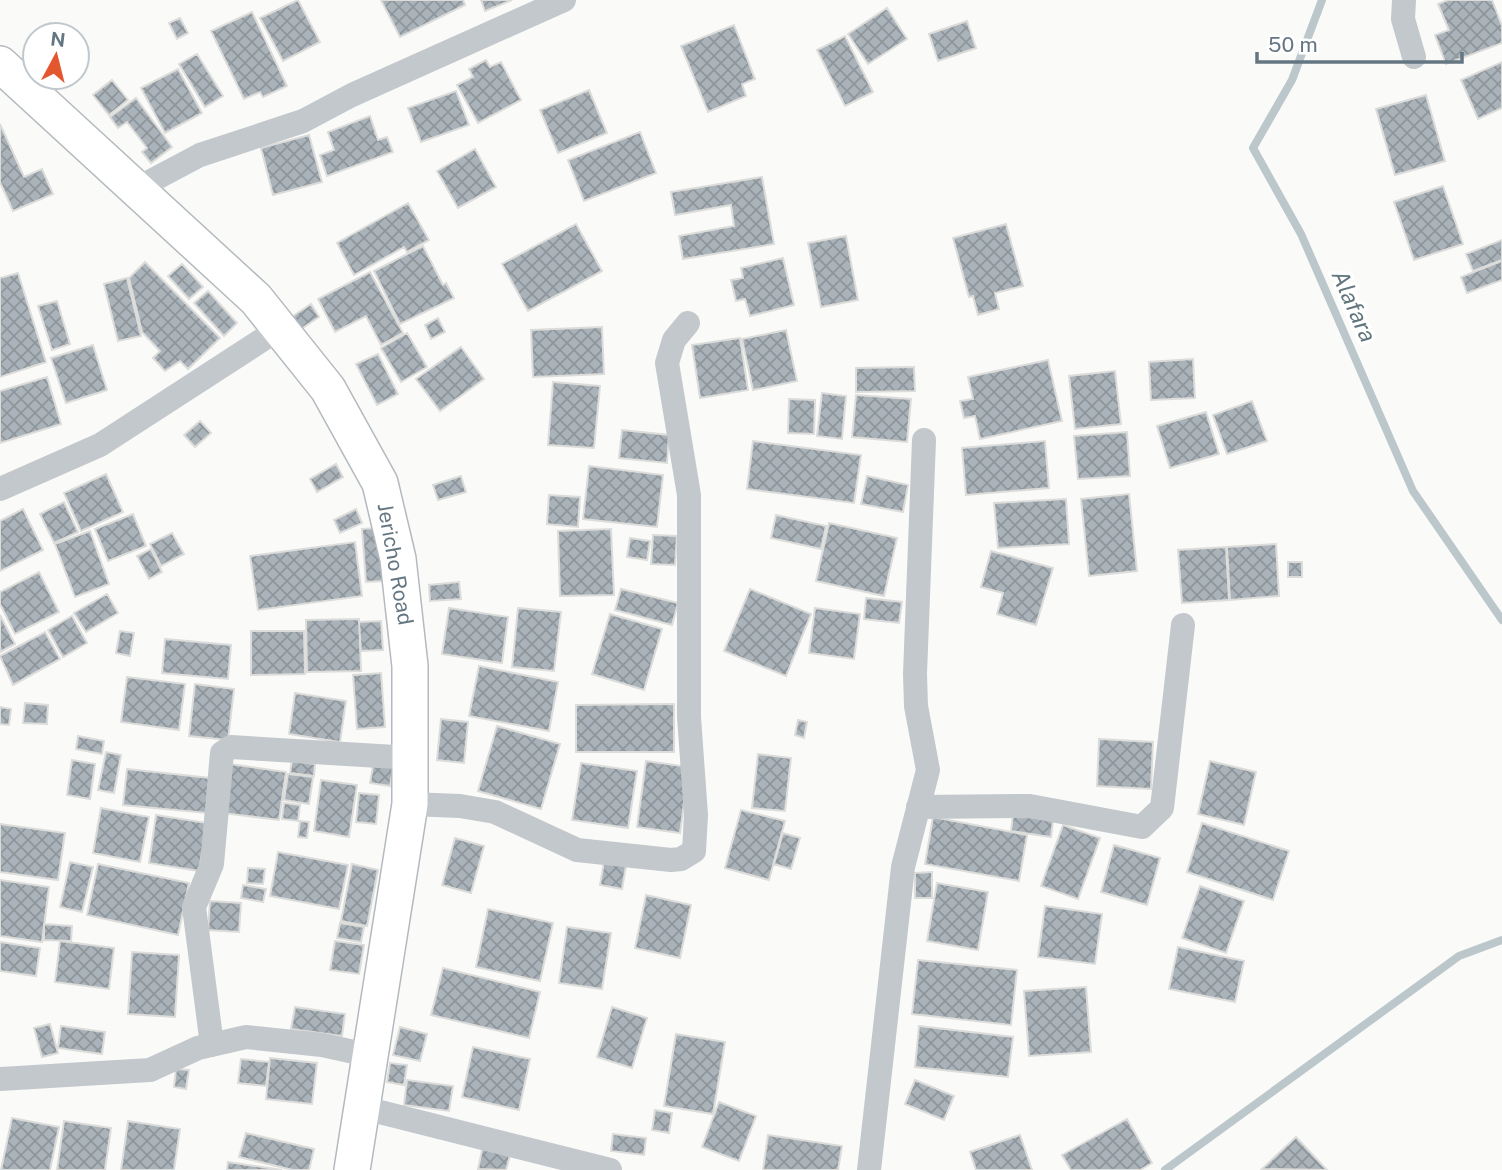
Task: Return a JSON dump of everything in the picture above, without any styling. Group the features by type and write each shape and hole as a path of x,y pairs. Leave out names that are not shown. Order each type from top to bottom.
{"street":[{"path":"134,190 200,155 303,121 352,95 564,0"},
{"path":"1404,0 1403,19 1414,57"},
{"name":"Jericho Road","path":"0,64 134,190 256,299 282,327 328,389 380,483 400,573 410,666 412,758 410,804 368,1055 352,1170"},
{"path":"410,804 460,806 495,812 577,850 671,860 681,859 694,850 696,815 688,716 689,495 667,363 674,340 688,323"},
{"path":"0,489 100,445 282,327"},
{"path":"869,1170 903,867 928,770 916,706 915,674 924,440"},
{"path":"918,807 1030,806 1142,827 1162,808 1183,625"},
{"path":"212,1045 194,907 212,864 222,753 232,747 412,758"},
{"path":"0,1079 150,1070 212,1045 246,1037 322,1045 368,1055"},
{"path":"360,1107 610,1170"}],"building":[{"path":"298,0 320,42 283,61 260,18"},
{"path":"381,0 463,0 465,5 400,37"},
{"path":"481,0 512,0 485,11"},
{"path":"1448,0 1492,0 1502,26 1502,43 1446,64 1435,35 1449,30 1438,4"},
{"path":"887,8 907,39 868,64 848,34"},
{"path":"252,12 287,86 263,97 260,92 244,99 211,31"},
{"path":"180,18 188,33 177,39 169,23"},
{"path":"967,21 976,48 938,61 929,34"},
{"path":"734,25 755,79 742,84 746,96 708,112 681,46"},
{"path":"845,36 873,92 845,106 817,50"},
{"path":"197,54 223,96 205,107 179,64"},
{"path":"486,60 490,67 501,62 521,100 478,123 457,85 473,77 469,69"},
{"path":"1502,62 1502,108 1478,119 1461,80"},
{"path":"178,69 202,113 165,133 141,88"},
{"path":"112,80 128,100 109,115 93,95"},
{"path":"589,90 607,133 558,153 540,110"},
{"path":"456,91 469,125 421,142 408,108"},
{"path":"1426,95 1445,161 1395,175 1376,109"},
{"path":"136,98 172,147 151,163 142,152 147,148 127,122 118,128 110,117"},
{"path":"370,116 378,140 387,137 393,152 327,176 320,155 334,150 328,132"},
{"path":"0,124 24,177 42,169 53,194 13,211 0,182"},
{"path":"640,132 656,173 584,201 568,160"},
{"path":"309,135 322,182 273,195 261,148"},
{"path":"475,149 496,187 458,208 437,171"},
{"path":"762,177 774,244 683,259 679,236 734,226 731,205 675,215 671,192"},
{"path":"1443,186 1463,244 1414,260 1394,202"},
{"path":"408,203 429,240 407,252 404,247 354,275 337,243"},
{"path":"576,224 602,271 528,311 502,264"},
{"path":"1006,224 1023,286 995,293 999,309 978,315 973,296 969,297 953,238"},
{"path":"846,236 858,300 821,307 808,243"},
{"path":"1502,240 1502,260 1473,271 1466,254"},
{"path":"423,246 443,285 446,283 454,298 400,324 374,271"},
{"path":"783,258 794,305 750,316 745,299 736,301 731,280 743,278 741,268"},
{"path":"1502,261 1502,280 1467,293 1461,277"},
{"path":"145,262 220,338 188,369 180,361 165,371 153,358 160,351 142,332 129,278"},
{"path":"182,264 203,287 189,299 168,276"},
{"path":"370,272 403,333 381,345 366,316 335,332 318,299"},
{"path":"18,273 46,362 0,377 0,278"},
{"path":"127,278 141,336 118,341 104,284"},
{"path":"208,291 237,323 224,336 194,303"},
{"path":"57,301 70,344 52,350 38,306"},
{"path":"311,304 319,317 301,329 293,316"},
{"path":"438,318 445,332 431,339 425,325"},
{"path":"602,327 604,374 533,377 531,330"},
{"path":"786,330 797,381 753,390 742,339"},
{"path":"407,333 427,367 401,382 381,348"},
{"path":"740,338 748,390 700,398 692,345"},
{"path":"93,345 107,390 66,403 51,358"},
{"path":"461,347 484,379 440,411 416,379"},
{"path":"378,354 398,394 377,405 356,364"},
{"path":"1193,359 1195,398 1151,400 1149,362"},
{"path":"1048,360 1062,421 980,439 975,416 964,418 960,401 973,399 968,377"},
{"path":"914,367 915,391 856,392 856,368"},
{"path":"1115,371 1121,424 1075,429 1069,376"},
{"path":"47,377 61,424 0,443 0,391"},
{"path":"553,382 600,386 594,448 548,445"},
{"path":"822,393 846,396 842,439 817,436"},
{"path":"856,395 911,399 907,442 852,437"},
{"path":"789,399 815,400 814,434 788,433"},
{"path":"1252,401 1267,441 1227,454 1213,415"},
{"path":"1206,412 1219,454 1170,468 1157,426"},
{"path":"200,421 211,433 195,447 184,435"},
{"path":"622,430 669,435 667,463 619,458"},
{"path":"1127,432 1130,476 1078,479 1074,436"},
{"path":"753,441 861,455 854,503 747,489"},
{"path":"1045,441 1049,488 966,495 962,448"},
{"path":"336,464 343,477 317,492 310,479"},
{"path":"589,466 663,475 657,527 583,519"},
{"path":"106,474 123,512 81,531 64,493"},
{"path":"461,476 466,492 438,500 433,485"},
{"path":"867,476 908,485 903,512 861,504"},
{"path":"1129,494 1137,571 1089,576 1081,499"},
{"path":"549,495 580,497 578,527 547,524"},
{"path":"1066,499 1069,544 998,548 994,503"},
{"path":"64,502 78,532 54,543 40,514"},
{"path":"23,509 43,550 0,571 0,521"},
{"path":"356,509 362,523 340,533 334,520"},
{"path":"133,514 146,546 108,561 95,529"},
{"path":"776,515 826,526 821,549 771,538"},
{"path":"829,523 897,538 884,596 816,581"},
{"path":"378,528 383,581 366,582 362,529"},
{"path":"611,529 614,595 560,596 558,531"},
{"path":"90,531 109,584 75,597 55,544"},
{"path":"172,533 184,554 161,566 150,544"},
{"path":"653,535 677,536 675,565 651,564"},
{"path":"630,538 650,541 647,560 627,557"},
{"path":"355,542 362,596 258,610 250,556"},
{"path":"1276,544 1279,596 1230,600 1227,547"},
{"path":"1226,547 1229,600 1182,603 1178,550"},
{"path":"151,549 162,572 149,579 137,556"},
{"path":"991,551 1053,568 1036,625 997,614 1003,593 981,587"},
{"path":"1288,562 1302,562 1302,577 1288,577"},
{"path":"39,572 59,612 15,634 0,604 0,592"},
{"path":"459,582 461,599 430,601 429,585"},
{"path":"621,589 678,603 672,625 615,610"},
{"path":"750,589 811,614 786,676 724,651"},
{"path":"107,594 118,613 86,632 74,613"},
{"path":"866,598 902,602 899,623 864,619"},
{"path":"449,608 508,617 502,663 442,654"},
{"path":"518,608 561,612 554,671 512,667"},
{"path":"815,608 860,614 854,659 809,653"},
{"path":"610,614 662,629 644,690 592,674"},
{"path":"0,615 15,644 0,652"},
{"path":"72,616 87,643 63,657 48,630"},
{"path":"359,619 361,671 307,672 306,620"},
{"path":"381,621 383,650 361,651 359,622"},
{"path":"120,631 134,633 130,656 116,653"},
{"path":"251,631 304,631 305,674 251,675"},
{"path":"45,632 60,659 13,685 0,656"},
{"path":"165,639 231,645 228,679 162,673"},
{"path":"479,666 558,682 549,731 469,716"},
{"path":"381,673 385,727 357,729 353,675"},
{"path":"127,677 185,684 179,730 121,722"},
{"path":"195,684 234,689 228,740 189,736"},
{"path":"295,693 346,701 340,742 289,734"},
{"path":"25,703 48,705 47,724 23,723"},
{"path":"674,704 674,752 576,752 576,705"},
{"path":"0,707 11,709 9,725 0,724"},
{"path":"441,719 468,722 464,763 437,760"},
{"path":"798,720 807,722 804,738 795,735"},
{"path":"497,726 560,744 541,809 478,791"},
{"path":"78,736 104,741 102,754 76,749"},
{"path":"1099,739 1153,742 1151,789 1097,786"},
{"path":"106,752 121,755 114,793 98,790"},
{"path":"758,754 791,758 785,811 752,808"},
{"path":"72,760 95,764 90,799 67,795"},
{"path":"374,760 394,764 390,786 370,783"},
{"path":"292,761 315,764 314,776 290,773"},
{"path":"646,761 689,767 680,833 637,827"},
{"path":"1210,761 1256,772 1244,825 1198,814"},
{"path":"581,763 637,771 628,828 572,820"},
{"path":"230,764 286,772 279,820 223,813"},
{"path":"127,769 210,778 207,813 123,805"},
{"path":"288,774 313,777 309,804 284,800"},
{"path":"321,780 357,785 349,837 314,831"},
{"path":"359,793 379,795 376,824 356,822"},
{"path":"284,803 300,805 298,821 282,819"},
{"path":"101,808 149,817 140,862 93,853"},
{"path":"741,810 785,821 769,880 725,868"},
{"path":"156,815 207,823 199,871 149,863"},
{"path":"1013,815 1053,820 1051,837 1011,831"},
{"path":"933,817 1027,835 1019,881 925,864"},
{"path":"300,821 309,822 307,838 298,837"},
{"path":"1202,823 1289,851 1273,900 1187,872"},
{"path":"0,824 65,833 58,880 0,872"},
{"path":"1063,825 1100,838 1078,899 1041,886"},
{"path":"783,833 800,838 791,869 774,864"},
{"path":"455,838 484,846 471,893 442,885"},
{"path":"1114,845 1160,858 1147,905 1101,892"},
{"path":"278,852 348,865 339,909 270,896"},
{"path":"70,862 93,867 82,912 60,907"},
{"path":"604,862 626,866 622,889 600,885"},
{"path":"98,864 189,883 178,935 87,915"},
{"path":"352,864 378,870 367,926 341,921"},
{"path":"248,868 265,869 263,884 247,883"},
{"path":"932,872 932,898 915,898 915,873"},
{"path":"0,880 49,887 42,942 0,936"},
{"path":"937,883 988,892 978,950 927,941"},
{"path":"243,885 266,889 263,902 241,898"},
{"path":"1200,886 1244,901 1226,953 1182,938"},
{"path":"646,895 691,905 680,958 635,948"},
{"path":"210,901 241,903 239,932 208,930"},
{"path":"1045,906 1102,914 1095,964 1038,957"},
{"path":"488,909 553,923 540,981 476,967"},
{"path":"340,923 364,927 361,942 337,938"},
{"path":"44,924 72,926 71,941 44,940"},
{"path":"567,927 611,933 602,989 559,983"},
{"path":"60,941 114,948 109,989 55,982"},
{"path":"335,941 364,945 359,974 330,970"},
{"path":"0,942 40,948 36,976 0,971"},
{"path":"1178,947 1244,961 1235,1002 1169,989"},
{"path":"132,952 179,955 175,1017 128,1014"},
{"path":"918,960 1017,970 1011,1025 912,1014"},
{"path":"443,968 540,992 529,1038 431,1015"},
{"path":"1086,987 1091,1052 1029,1056 1024,991"},
{"path":"295,1007 345,1014 342,1036 291,1029"},
{"path":"612,1007 647,1018 632,1068 597,1057"},
{"path":"50,1024 58,1053 42,1057 34,1028"},
{"path":"61,1026 105,1032 102,1054 58,1048"},
{"path":"919,1026 1013,1037 1008,1077 915,1067"},
{"path":"400,1027 427,1034 420,1061 393,1055"},
{"path":"676,1034 725,1042 713,1114 664,1106"},
{"path":"473,1047 530,1059 519,1110 462,1097"},
{"path":"270,1058 317,1063 312,1104 266,1099"},
{"path":"241,1059 269,1062 266,1086 238,1083"},
{"path":"390,1063 407,1065 404,1085 387,1082"},
{"path":"176,1069 189,1070 186,1089 174,1087"},
{"path":"407,1080 453,1086 449,1111 404,1105"},
{"path":"915,1080 954,1096 944,1120 905,1104"},
{"path":"719,1102 756,1116 739,1161 702,1147"},
{"path":"655,1110 672,1113 669,1133 652,1130"},
{"path":"12,1118 59,1127 50,1170 1,1170"},
{"path":"1127,1119 1152,1163 1140,1170 1071,1170 1062,1155"},
{"path":"64,1121 111,1128 105,1170 57,1170"},
{"path":"128,1121 180,1129 174,1170 121,1170"},
{"path":"246,1133 314,1149 309,1170 293,1170 239,1157"},
{"path":"613,1134 646,1138 644,1155 611,1151"},
{"path":"768,1135 842,1146 838,1170 763,1170"},
{"path":"1020,1135 1032,1170 976,1170 970,1152"},
{"path":"1296,1137 1327,1170 1262,1169"},
{"path":"484,1141 512,1148 506,1170 478,1169"},
{"path":"228,1162 282,1170 227,1170"}],"waterway":[{"name":"Alafara","path":"1322,0 1292,80 1253,148 1301,234 1413,491 1502,620"},
{"path":"1165,1170 1459,956 1502,940"}]}
